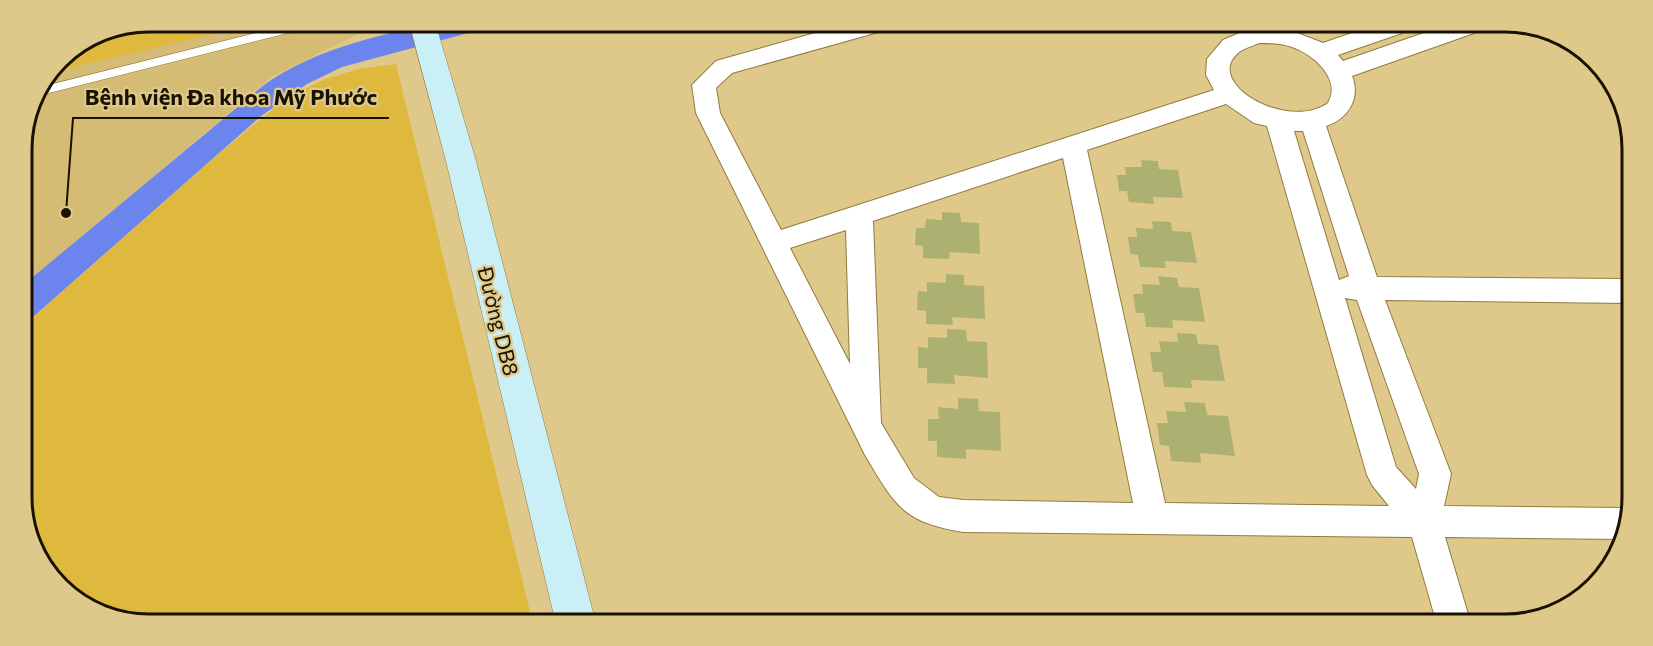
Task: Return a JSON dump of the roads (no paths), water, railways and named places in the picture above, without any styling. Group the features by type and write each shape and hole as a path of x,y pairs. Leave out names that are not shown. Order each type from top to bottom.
{"street":[{"name":"Đường DB8","path":"425,32 461,161 574,614"},
{"path":"849,32 724,67 704,85 708,113 868,428 903,489 932,511 963,516 1619,524"},
{"path":"1320,52 1379,32"},
{"path":"1339,71 1452,32"},
{"path":"1227,34 1276,35 1295,39 1320,52 1339,71 1344,85 1344,98 1336,111 1312,121 1278,121 1256,114 1237,103 1218,73 1219,58 1227,46 1227,34"},
{"path":"773,243 1230,94"},
{"path":"1278,121 1325,288 1383,475 1424,522 1451,614"},
{"path":"1312,121 1367,288 1435,474 1424,522"},
{"path":"1073,145 1152,518"},
{"path":"859,215 868,428"},
{"path":"1325,288 1622,291"}],"lane":[{"path":"48,90 275,32"}],"waterway":[{"path":"32,297 251,109 289,81 332,60 435,32"}],"place":[{"name":"Bệnh viện Đa khoa Mỹ Phước","path":"66,213"}]}
